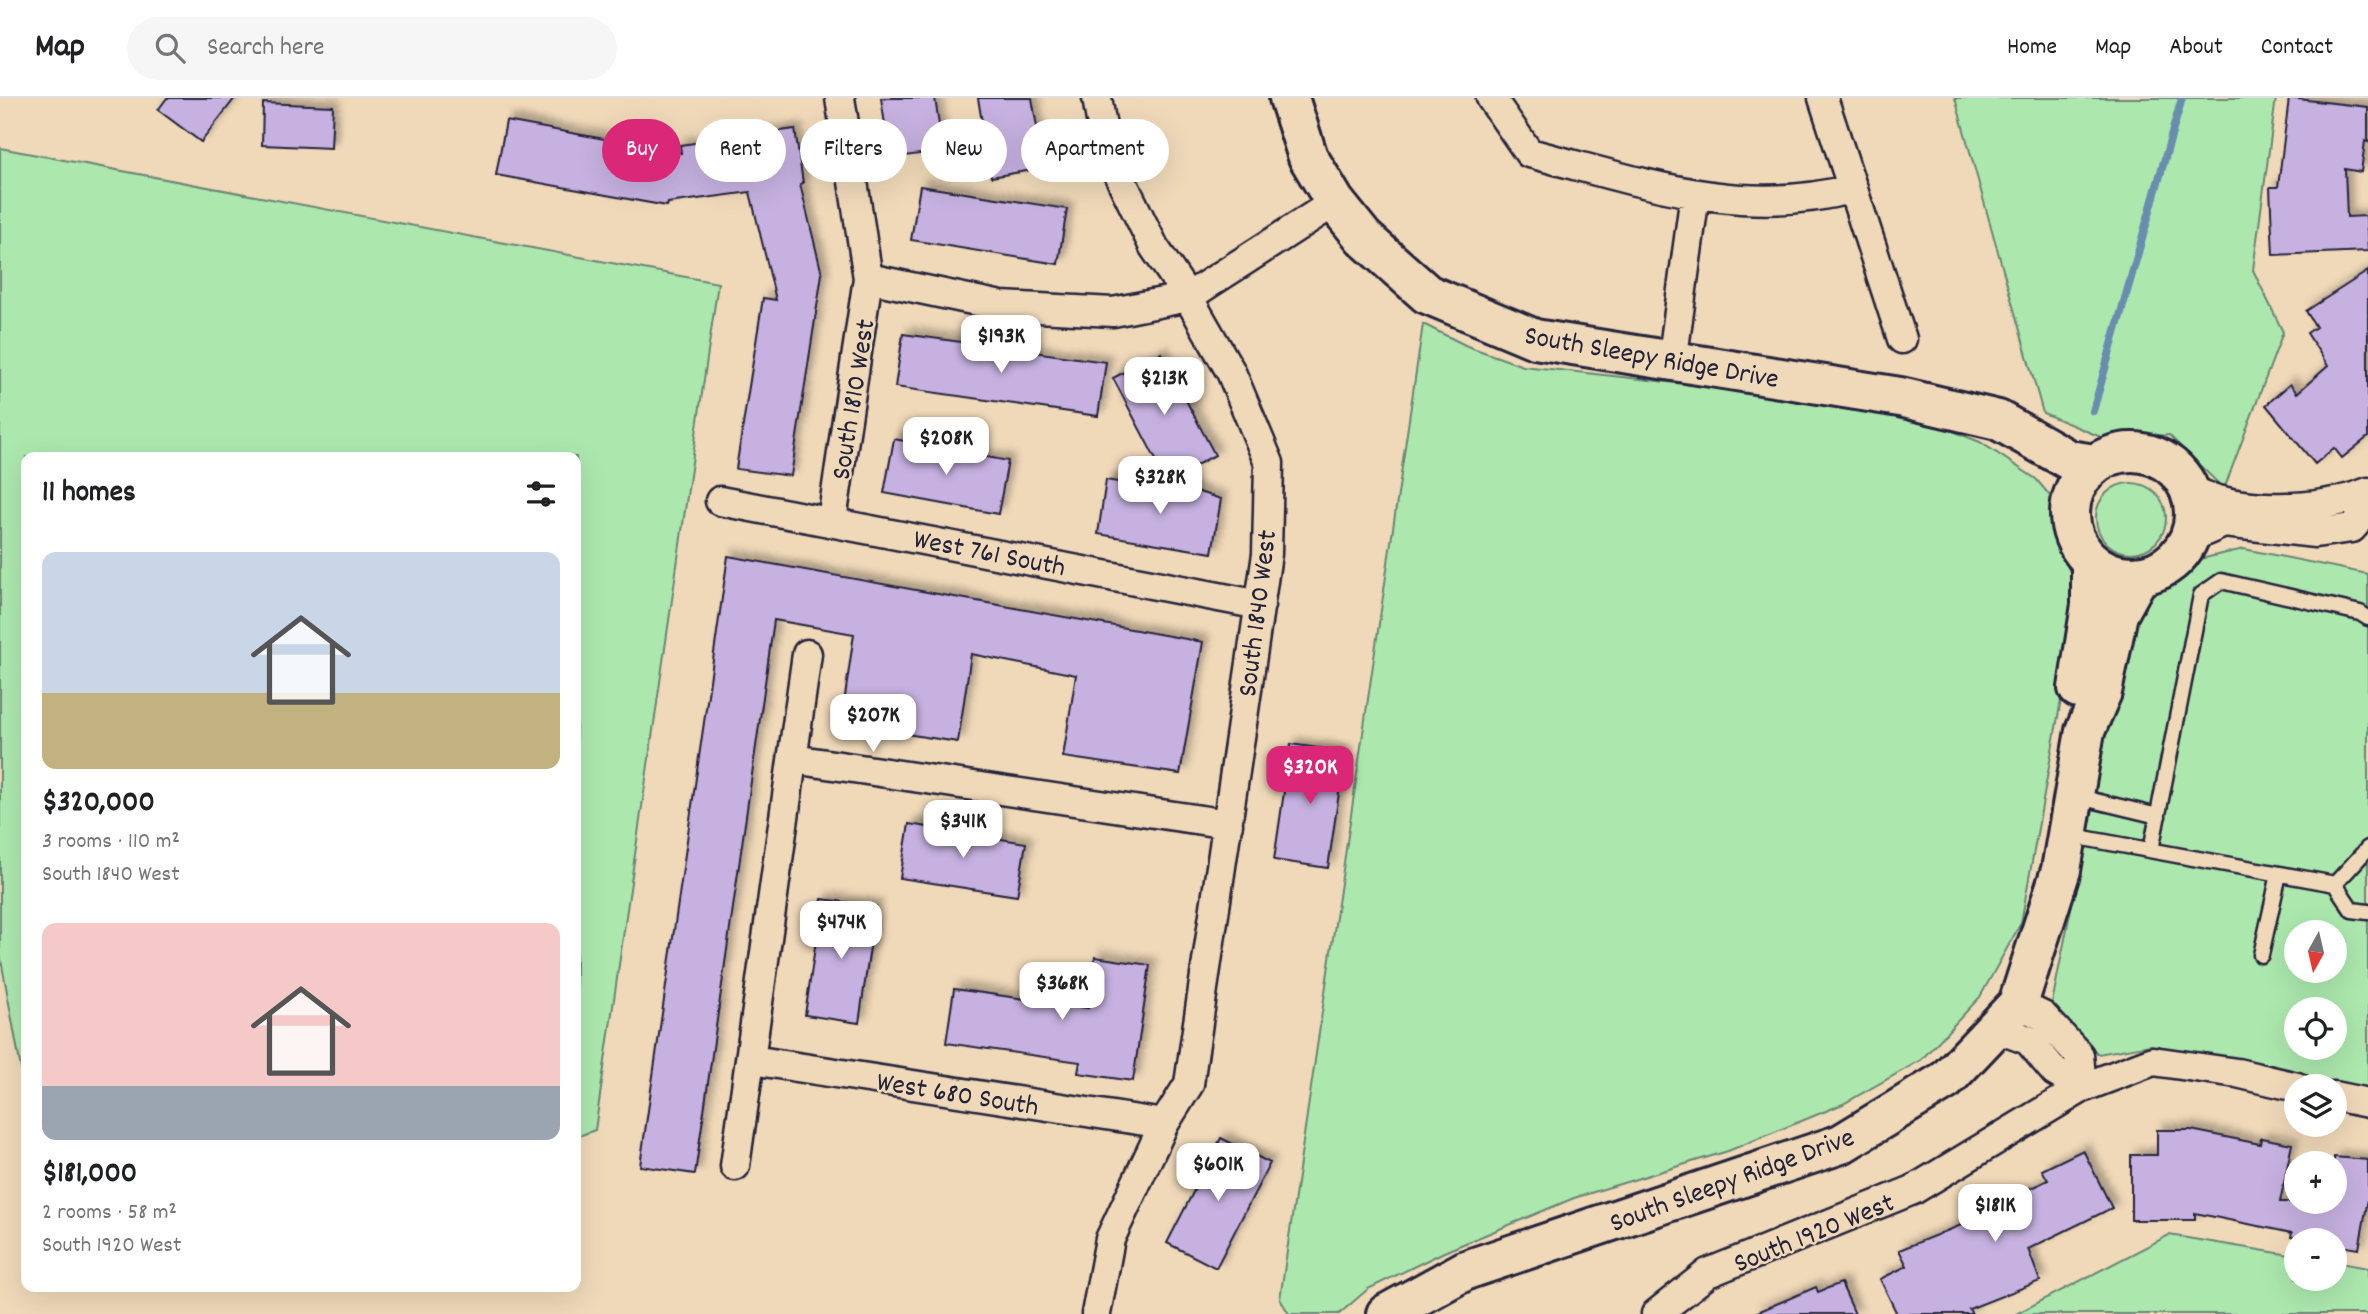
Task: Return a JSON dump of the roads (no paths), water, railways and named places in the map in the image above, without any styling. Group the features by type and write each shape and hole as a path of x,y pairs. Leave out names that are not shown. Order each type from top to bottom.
{"street":[{"name":"South 1810 West","path":"832,520 868,278 840,98"},
{"name":"South 1840 West","path":"1096,1314 1110,1239 1164,1124 1189,1084 1267,554 1269,463 1231,372 1188,297 1154,247 1106,149 1097,98"},
{"name":"South Sleepy Ridge Drive","path":"1289,98 1308,158 1335,202 1364,238 1427,294 1535,339 1672,363 1900,397 1998,420 2069,460 2095,464"},
{"path":"1491,98 1529,153 1695,194 1769,202 1814,199 1853,188"},
{"path":"1824,98 1902,339"},
{"path":"1672,363 1695,194"},
{"path":"868,278 1000,306 1113,312 1188,297 1335,202"},
{"name":"South Sleepy Ridge Drive","path":"1958,412 2046,470 2072,498"},
{"path":"2136,451 2151,454 2171,465 2188,488 2193,501 2189,538 2177,557 2160,569 2139,576 2118,575 2091,561 2077,544 2070,524 2072,498 2082,475 2114,454 2136,451"},
{"path":"2188,488 2235,505 2317,505 2368,492"},
{"name":"West 761 South","path":"720,501 832,520 1260,605"},
{"path":"2189,538 2224,523 2315,533 2352,528 2368,510"},
{"name":"South Sleepy Ridge Drive","path":"2085,731 2077,684 2091,605 2091,561"},
{"name":"South Sleepy Ridge Drive","path":"1386,1314 1466,1270 1841,1144 1946,1080 2022,1022 2061,870 2085,731 2102,692 2118,614 2139,576"},
{"path":"735,1166 807,654"},
{"path":"793,759 1228,824"},
{"path":"2022,1022 2079,1055 2082,1088"},
{"name":"West 680 South","path":"752,1060 1164,1124"},
{"name":"South 1920 West","path":"1656,1314 1708,1273 1913,1190 2082,1088 2153,1061 2237,1073 2284,1084"},
{"path":"2347,1099 2368,1103"}],"lane":[{"path":"2151,850 2201,595 2221,581 2360,612 2368,618"},
{"path":"2075,796 2158,816"},
{"path":"2067,835 2335,884 2351,910 2368,912"},
{"path":"2335,884 2368,848"},
{"path":"2261,956 2279,874"}],"waterway":[{"path":"2093,411 2182,98"}]}
